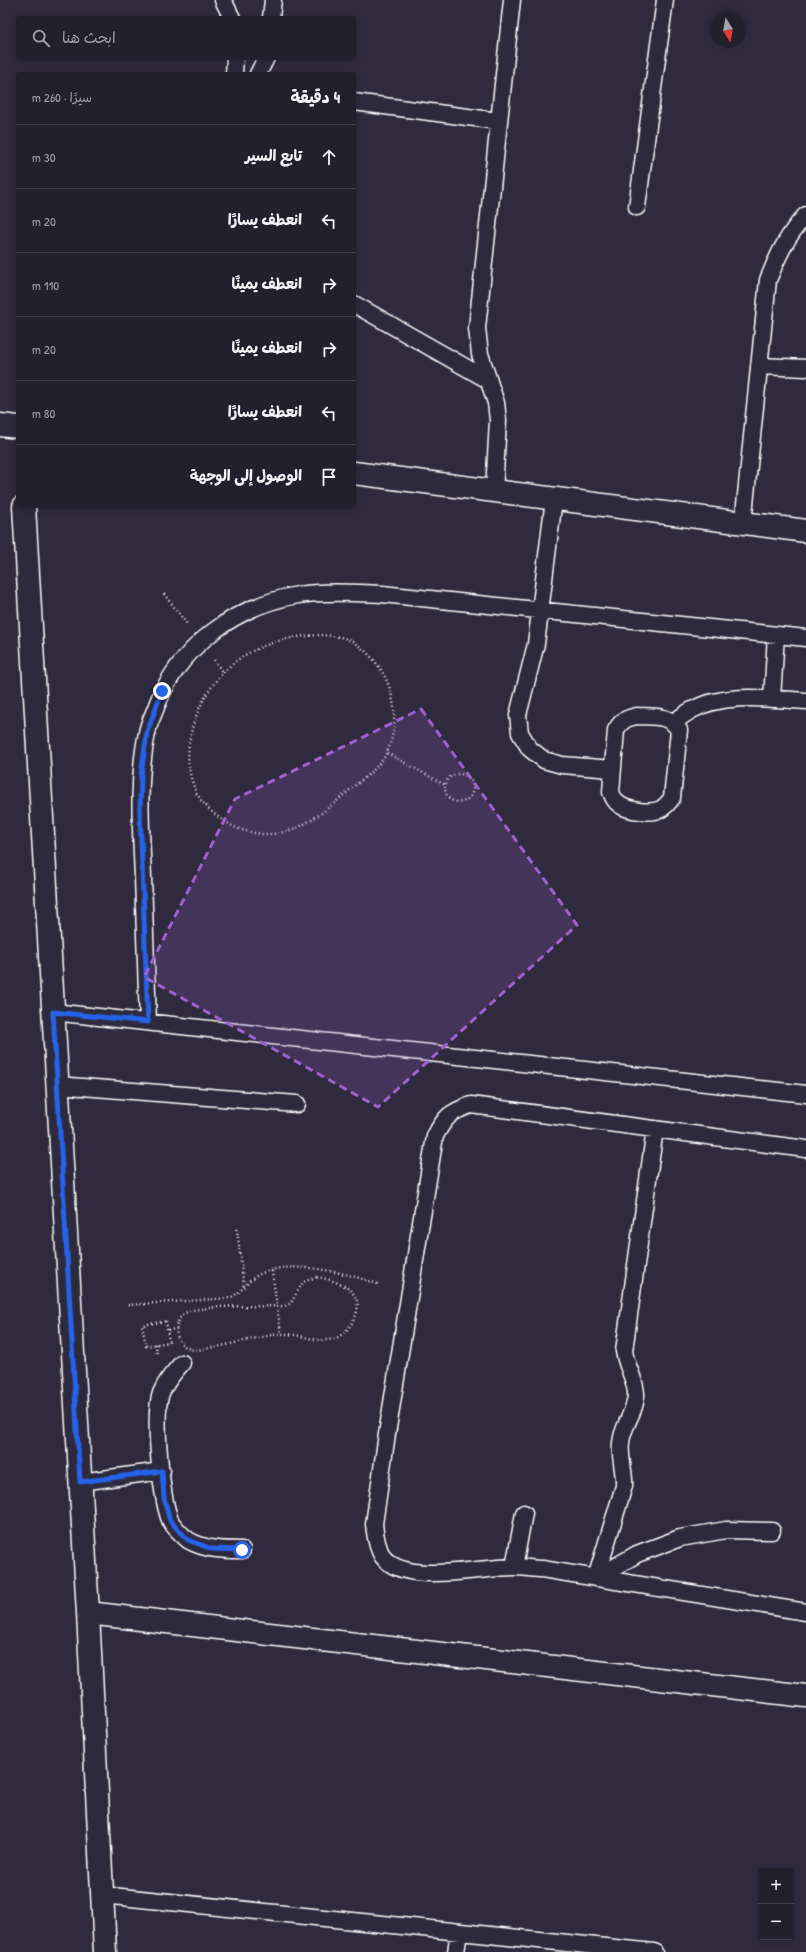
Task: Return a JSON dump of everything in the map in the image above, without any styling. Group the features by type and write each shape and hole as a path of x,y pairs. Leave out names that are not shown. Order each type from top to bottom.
{"street":[{"path":"0,424 16,427"},
{"path":"356,473 806,531"},
{"path":"24,508 88,1613 105,1952"},
{"path":"88,1613 806,1696"}],"lane":[{"path":"223,0 231,16"},
{"path":"271,16 273,0"},
{"path":"494,492 498,420 496,403 480,354 477,328 512,0"},
{"path":"637,207 665,0"},
{"path":"234,72 235,60"},
{"path":"259,72 265,60"},
{"path":"356,102 498,121"},
{"path":"743,524 768,280 779,251 796,226 806,215"},
{"path":"356,305 488,380"},
{"path":"759,366 806,368"},
{"path":"554,499 533,659 518,715 520,733 530,749 544,760 562,765 612,769"},
{"path":"148,1022 140,812 141,775 147,732 162,691 186,656 218,626 256,606 298,595 341,593 382,594 806,638"},
{"path":"772,699 776,635"},
{"path":"674,722 693,709 732,699 752,697 806,701"},
{"path":"637,716 666,718 674,722 679,730 680,739 672,798 667,805 660,810 651,811 626,808 619,805 611,792 614,738 620,722 637,716"},
{"path":"53,1012 806,1094"},
{"path":"57,1085 297,1104"},
{"path":"806,1149 471,1105 455,1110 443,1121 436,1136 387,1434 374,1524 375,1538 383,1557 394,1566 410,1572 439,1573 514,1567 557,1571 806,1612"},
{"path":"596,1578 624,1486 624,1472 620,1444 634,1406 636,1394 634,1382 624,1351 655,1129"},
{"path":"182,1363 170,1377 161,1393 157,1411 157,1429 164,1498 170,1521 188,1540 212,1549 242,1550"},
{"path":"80,1482 162,1471"},
{"path":"514,1567 524,1513"},
{"path":"596,1578 636,1554 680,1538 726,1530 772,1530"},
{"path":"102,1895 654,1952"},
{"path":"456,1952 459,1932"}],"path":[{"path":"321,635 348,639 368,652 383,670 392,692 395,716 387,753 374,770 316,818 292,830 265,835 238,830 215,816 197,795 189,770 189,744 195,718 207,694 219,678 244,656 268,643 294,636 321,635"},
{"path":"387,753 445,785"},
{"path":"461,774 467,776 472,781 474,787 472,794 468,799 462,802 449,798 445,785 448,779 454,775 461,774"},
{"path":"237,1229 244,1289"},
{"path":"128,1306 229,1298 244,1289 249,1282 258,1275 272,1271 296,1268 339,1272 380,1285"},
{"path":"272,1271 281,1334"},
{"path":"317,1277 324,1278 349,1289 357,1299 356,1313 344,1333 333,1339 322,1339 296,1334 281,1334 194,1350 186,1348 180,1343 176,1329 182,1316 188,1311 229,1306 277,1306 289,1305 303,1282 317,1277"},
{"path":"166,1321 168,1330 169,1342 146,1346 142,1325 166,1321"},
{"path":"168,1330 176,1329"}],"highlighted area":[{"path":"421,709 577,925 378,1107 144,977 235,799"}],"route":[{"path":"162,691 147,732 141,775 140,812 148,1022 53,1012 80,1482 162,1471 164,1498 170,1521 188,1540 212,1549 242,1550"}]}
